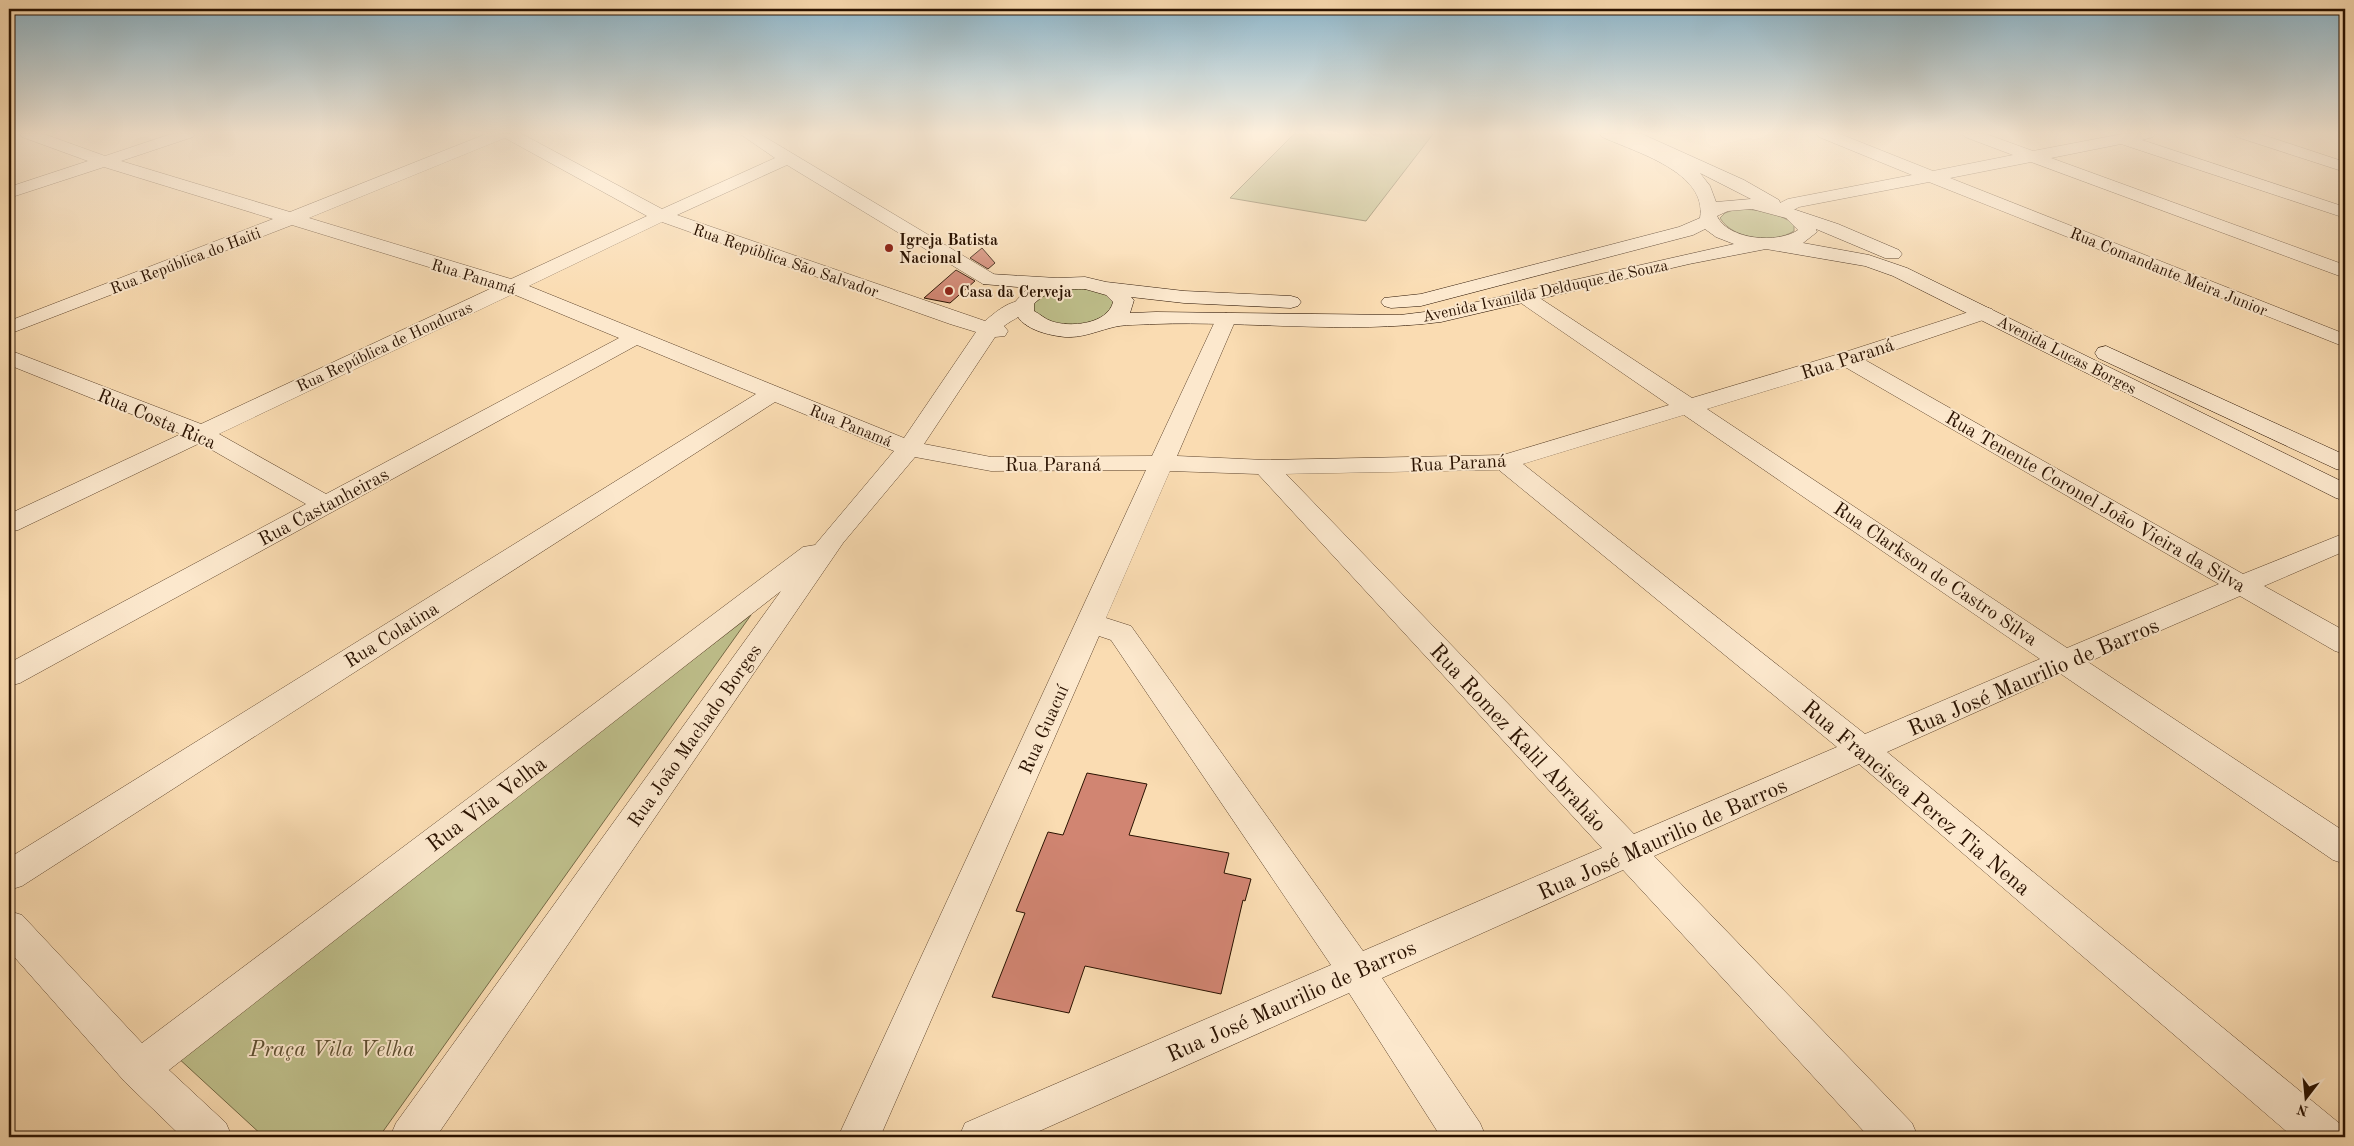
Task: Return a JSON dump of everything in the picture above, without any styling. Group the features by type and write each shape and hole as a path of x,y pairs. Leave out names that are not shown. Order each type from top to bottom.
{"street":[{"path":"9,193 26,187"},
{"name":"Rua Panamá","path":"188,187 512,286 909,448"},
{"name":"Rua República do Haiti","path":"9,328 368,187"},
{"name":"Rua República São Salvador","path":"608,187 661,216 990,333"},
{"name":"Rua República de Honduras","path":"9,524 723,187"},
{"path":"837,187 990,280 1023,304 1024,313 1040,325"},
{"path":"1701,187 1710,216"},
{"name":"Avenida Lucas Borges","path":"1745,187 1789,214 1832,228 1874,246 2345,464"},
{"path":"1789,214 1794,203 1872,187"},
{"name":"Rua Comandante Meira Junior","path":"1958,187 2345,341"},
{"path":"2115,187 2345,272"},
{"path":"2269,187 2345,213"},
{"name":"Avenida Ivanilda Delduque de Souza","path":"1040,325 1069,330 1085,329 1112,321 1156,318 1400,320 1441,316 1689,258 1803,238 1808,232 1806,225 1789,214 1752,204 1730,205 1686,231 1421,300 1363,304 1225,299 1165,295 1108,288 1085,283 1058,284"},
{"name":"Avenida Lucas Borges","path":"1710,216 1715,228 1728,235 1869,261 1900,272 2345,493"},
{"path":"990,280 1058,284"},
{"name":"Rua João Machado Borges","path":"410,1137 834,537 909,448 990,333 1007,313 1023,304 1036,291 1058,284"},
{"path":"1108,288 1123,300 1124,307 1112,321"},
{"name":"Rua Clarkson de Castro Silva","path":"1525,297 1690,406 2345,850"},
{"name":"Rua Paraná","path":"909,448 991,464 1162,463 1265,467 1505,462 1847,359 1985,313"},
{"name":"Rua Guacuí","path":"859,1137 1226,319"},
{"path":"990,333 1018,325 1040,325"},
{"name":"Rua Castanheiras","path":"9,676 638,336"},
{"name":"Rua Costa Rica","path":"9,357 200,433 326,505"},
{"name":"Rua Tenente Coronel João Vieira da Silva","path":"1847,359 2345,644"},
{"name":"Rua Colatina","path":"9,876 774,393"},
{"name":"Rua Francisca Perez Tia Nena","path":"1505,462 1863,750 2324,1137"},
{"name":"Rua Romez Kalil Abrahão","path":"1265,467 1897,1137"},
{"name":"Rua Vila Velha","path":"139,1069 834,537"},
{"name":"Rua José Maurilio de Barros","path":"980,1137 1029,1127 1356,971 1629,853 2065,660 2244,586 2345,541"},
{"path":"1091,623 1121,633 1356,971 1465,1137"},
{"path":"9,926 139,1069 210,1137"}],"green space":[{"path":"1241,187 1392,187 1366,221 1230,198"},
{"path":"1736,209 1774,214 1794,224 1794,231 1776,238 1754,238 1744,235 1734,231 1720,218 1725,213"},
{"path":"1071,286 1109,293 1116,303 1098,322 1076,326 1054,324 1037,317 1030,308 1035,297"},
{"name":"Praça Vila Velha","path":"751,615 379,1137 264,1137 176,1056"}],"building":[{"path":"982,248 995,263 988,269 970,258"},
{"name":"Casa da Cerveja","path":"956,270 975,281 950,303 924,298"},
{"path":"1087,773 1147,784 1129,835 1229,853 1224,873 1251,879 1245,901 1243,900 1221,994 1085,966 1069,1013 992,997 1025,913 1016,911 1048,832 1063,835"}],"place":[{"name":"Igreja Batista Nacional","path":"889,248"},
{"name":"Casa da Cerveja","path":"949,291"}]}
